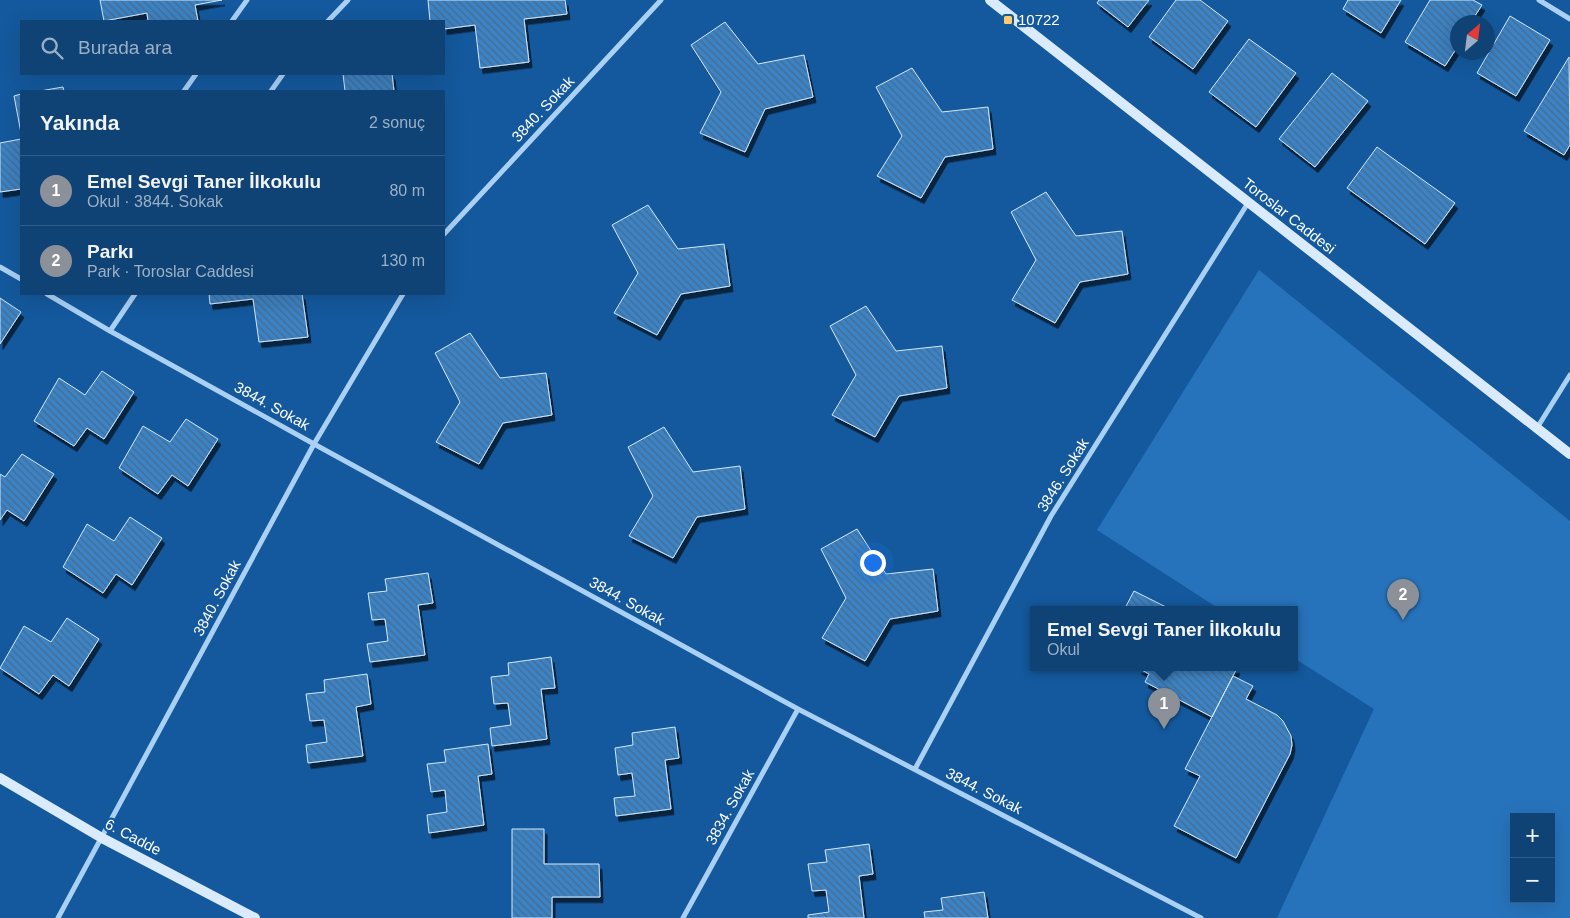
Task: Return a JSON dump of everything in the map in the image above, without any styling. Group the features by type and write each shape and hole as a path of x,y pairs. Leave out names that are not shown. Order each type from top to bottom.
{"main road":[{"name":"Toroslar Caddesi","path":"990,0 1570,454"},
{"name":"6. Cadde","path":"0,778 102,838 255,918"}],"street":[{"path":"233,20 247,0"},
{"path":"329,20 348,0"},
{"name":"3840. Sokak","path":"445,233 661,0"},
{"path":"1539,0 1570,19"},
{"path":"185,90 195,75"},
{"path":"272,90 282,75"},
{"name":"3846. Sokak","path":"915,770 1051,516 1248,202"},
{"path":"0,267 20,278"},
{"name":"3844. Sokak","path":"49,295 314,444 798,709 1201,918"},
{"path":"110,331 135,295"},
{"name":"3840. Sokak","path":"58,918 314,444 402,295"},
{"path":"1536,429 1570,375"},
{"name":"3834. Sokak","path":"683,918 798,709"}],"shaded area":[{"path":"1259,270 1570,521 1570,918 1277,918 1374,709 1298,661 1298,606 1215,606 1097,530"}],"building":[{"path":"100,0 222,0 195,5 198,20 148,20 147,13 104,20"},
{"path":"428,0 565,0 567,14 524,19 529,62 480,68 475,25 445,29 445,20 430,20"},
{"path":"1099,0 1149,0 1128,27 1097,3"},
{"path":"1176,0 1200,0 1228,21 1193,69 1149,37"},
{"path":"1348,0 1401,0 1381,33 1343,9"},
{"path":"1430,0 1473,0 1482,5 1476,15 1450,15 1450,58 1445,66 1405,42"},
{"path":"1510,16 1550,40 1516,96 1477,73 1485,60 1495,60 1495,42"},
{"path":"725,22 758,64 804,55 813,97 765,109 745,152 700,133 721,92 691,45"},
{"path":"1249,39 1296,73 1256,127 1209,92"},
{"path":"1569,57 1570,145 1564,155 1524,131"},
{"path":"912,68 942,112 988,107 993,149 945,157 921,198 877,176 902,136 876,87"},
{"path":"1332,73 1368,101 1315,167 1279,139"},
{"path":"343,75 392,75 394,90 345,90"},
{"path":"63,87 64,90 46,90"},
{"path":"20,94 20,128 14,96"},
{"path":"20,139 20,189 0,192 0,143"},
{"path":"1377,147 1455,203 1425,244 1347,188"},
{"path":"1046,192 1076,236 1122,231 1128,274 1080,282 1055,323 1012,300 1036,260 1011,212"},
{"path":"648,205 678,249 724,244 730,286 681,294 657,335 614,313 638,273 612,225"},
{"path":"209,295 302,295 308,337 259,342 253,299 210,304"},
{"path":"0,298 21,312 0,344"},
{"path":"866,306 896,351 942,346 947,388 899,396 875,437 832,415 856,375 830,326"},
{"path":"470,333 500,378 546,373 552,415 503,423 479,464 436,442 460,402 435,353"},
{"path":"102,371 134,392 104,439 87,428 74,446 34,421 59,378 85,395"},
{"path":"186,419 218,439 188,486 172,475 158,494 119,468 143,426 170,442"},
{"path":"664,427 693,472 740,466 745,509 697,517 673,558 629,536 653,496 628,447"},
{"path":"22,454 54,474 24,521 7,510 0,520 0,474 5,477"},
{"path":"130,517 162,538 132,585 116,574 103,593 63,567 87,524 114,541"},
{"path":"857,529 886,574 933,569 938,611 890,619 865,661 822,638 846,598 821,549"},
{"path":"428,573 433,603 418,605 425,655 370,662 367,644 388,641 385,619 372,620 368,593 387,591 385,579"},
{"path":"1134,591 1164,606 1126,606"},
{"path":"67,618 99,639 69,686 53,675 39,694 0,668 24,626 51,642"},
{"path":"551,657 555,688 541,689 547,739 492,746 490,728 511,725 508,703 494,704 491,677 509,675 508,663"},
{"path":"1144,671 1235,671 1212,717 1145,682 1149,674"},
{"path":"367,674 371,704 356,707 363,756 308,763 306,745 327,742 324,720 310,721 306,694 325,692 324,680"},
{"path":"1233,676 1253,686 1246,699 1277,715 1283,721 1291,736 1292,745 1290,754 1236,858 1174,826 1200,776 1185,769"},
{"path":"675,727 679,758 665,760 671,809 616,816 614,798 635,796 632,773 618,775 615,748 633,745 632,733"},
{"path":"488,744 492,774 478,776 484,825 429,833 427,815 447,812 445,790 431,792 427,764 446,762 444,750"},
{"path":"512,829 544,829 544,864 599,864 600,897 552,897 552,918 512,918"},
{"path":"869,844 873,874 859,876 864,918 808,918 808,915 829,912 826,890 812,891 808,864 827,862 825,850"},
{"path":"984,892 988,918 925,918 924,912 943,910 941,898"}],"place":[{"name":"10722","path":"1008,20"},
{"name":"Parkı","path":"1403,620"},
{"name":"Emel Sevgi Taner İlkokulu","path":"1164,729"}]}
